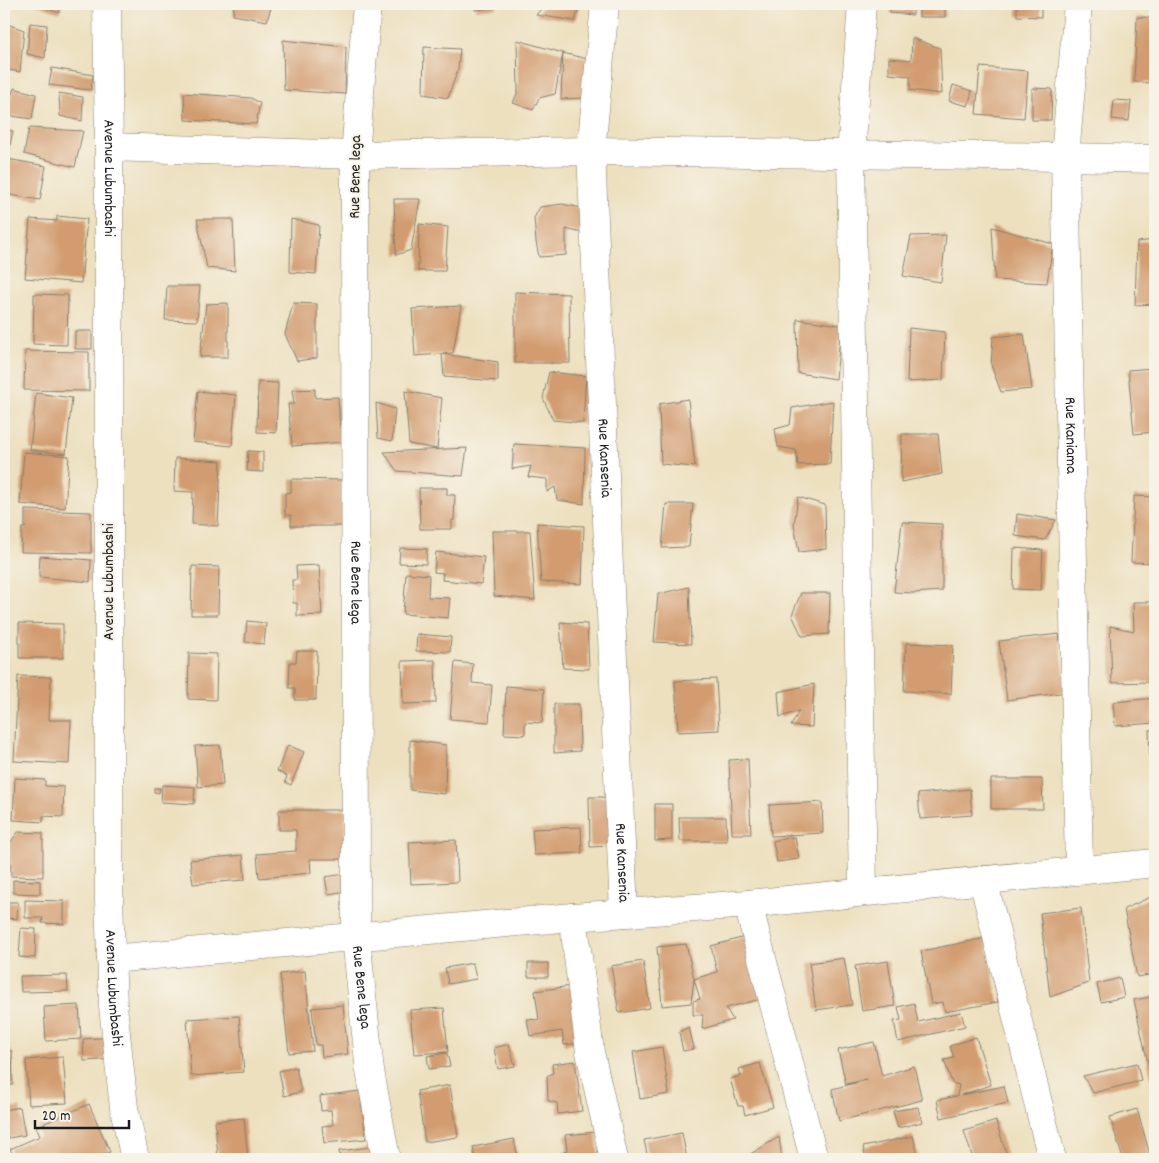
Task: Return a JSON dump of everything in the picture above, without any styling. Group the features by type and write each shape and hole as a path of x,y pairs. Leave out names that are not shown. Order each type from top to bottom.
{"street":[{"name":"Avenue Lubumbashi","path":"107,4 109,147 109,880 112,1006 123,1099 135,1159"},
{"name":"Rue Bene lega","path":"367,4 355,155 356,938 370,1071 386,1159"},
{"name":"Rue Kansenia","path":"605,4 591,151 624,914"},
{"path":"862,4 851,155 863,892"},
{"name":"Rue Kaniama","path":"1078,4 1065,156 1079,870"},
{"path":"109,147 355,155 591,151 1065,156 1155,159"},
{"path":"111,959 573,917 748,904 1155,863"},
{"path":"984,880 1052,1159"},
{"path":"748,904 814,1159"},
{"path":"573,917 590,1052 614,1159"}],"building":[{"path":"35,4 62,4 59,13"},
{"path":"234,4 272,4 267,21 233,15"},
{"path":"476,4 497,4 496,8 475,10"},
{"path":"545,4 580,4 575,21 536,15"},
{"path":"891,4 913,4 913,15 890,13"},
{"path":"919,4 945,4 945,17 919,17"},
{"path":"1017,4 1041,4 1041,17 1017,16"},
{"path":"1137,17 1155,18 1155,83 1134,82"},
{"path":"4,23 24,30 20,72 4,69 6,46 4,45"},
{"path":"30,23 47,25 45,58 27,54"},
{"path":"912,38 940,48 942,94 910,90 910,76 889,74 889,58 911,60"},
{"path":"283,40 346,47 345,94 284,90"},
{"path":"517,40 563,53 555,94 539,98 533,110 513,103 518,91"},
{"path":"424,47 460,49 458,69 448,98 423,94"},
{"path":"563,53 591,60 585,98 561,99"},
{"path":"980,67 1028,71 1024,118 976,114"},
{"path":"52,68 93,75 91,90 49,85"},
{"path":"4,84 9,85 4,101"},
{"path":"953,85 972,91 968,106 949,101"},
{"path":"14,88 36,94 32,119 5,115"},
{"path":"1032,88 1052,89 1051,120 1032,120"},
{"path":"59,93 83,97 82,121 60,116"},
{"path":"184,93 251,98 260,103 256,124 185,120"},
{"path":"1114,100 1131,101 1129,121 1112,119"},
{"path":"29,128 83,131 75,167 24,154"},
{"path":"4,130 13,131 7,159 46,166 40,200 4,194 6,166 4,165"},
{"path":"394,199 420,199 411,250 396,255"},
{"path":"562,204 582,208 582,233 566,229 566,255 539,257 534,218 540,207"},
{"path":"57,216 87,219 81,283 25,278 30,219 57,221"},
{"path":"197,219 233,219 235,271 207,268"},
{"path":"291,219 319,225 316,274 290,272"},
{"path":"419,224 448,227 445,271 418,271"},
{"path":"992,227 1053,244 1047,283 995,280"},
{"path":"946,235 941,282 903,276 911,236"},
{"path":"1155,240 1155,304 1135,305 1137,242"},
{"path":"167,286 200,286 197,321 165,320"},
{"path":"515,292 569,294 570,363 515,363"},
{"path":"34,294 68,295 67,345 33,344"},
{"path":"228,303 228,357 200,357 206,304"},
{"path":"293,303 317,304 317,358 297,361 285,334"},
{"path":"461,306 453,353 415,356 412,309"},
{"path":"797,319 841,325 836,379 798,373"},
{"path":"909,328 945,332 943,380 907,382"},
{"path":"75,331 92,331 92,349 75,349"},
{"path":"1024,334 1032,389 1001,392 991,365 993,337"},
{"path":"25,351 89,352 89,391 24,390"},
{"path":"442,354 498,362 498,381 444,377"},
{"path":"1153,368 1155,432 1134,434 1128,370"},
{"path":"549,372 586,376 583,423 553,420 543,398"},
{"path":"258,382 278,383 276,433 257,432"},
{"path":"315,389 315,398 338,397 340,428 345,428 346,442 292,446 288,404 294,404 292,390"},
{"path":"198,391 236,395 232,446 193,442"},
{"path":"405,391 442,398 437,449 409,444"},
{"path":"36,393 72,398 66,454 30,450"},
{"path":"688,399 695,467 661,464 659,404"},
{"path":"833,401 830,464 798,465 796,450 778,447 775,429 790,425 792,408"},
{"path":"376,403 395,409 392,441 378,438"},
{"path":"902,434 938,434 942,474 901,482"},
{"path":"514,444 585,448 584,504 557,500 555,487 547,492 547,479 528,477 531,466 512,469"},
{"path":"467,448 463,476 397,471 384,452"},
{"path":"248,451 263,452 263,472 247,471"},
{"path":"24,452 69,456 65,508 20,504"},
{"path":"175,458 221,461 218,526 192,524 193,492 174,491"},
{"path":"291,479 344,480 344,526 291,526 291,515 285,515 285,493 291,492"},
{"path":"419,488 447,488 447,495 455,495 452,529 420,529"},
{"path":"1134,496 1155,497 1155,563 1131,562"},
{"path":"798,497 825,505 826,549 799,552 794,525"},
{"path":"666,504 693,504 689,547 662,548"},
{"path":"25,510 91,512 91,553 21,552 22,528 25,528"},
{"path":"1017,514 1056,520 1045,540 1015,536"},
{"path":"902,522 942,524 942,591 894,592"},
{"path":"537,523 584,526 582,584 541,582"},
{"path":"492,531 530,531 535,600 494,596"},
{"path":"400,548 427,549 426,564 399,563"},
{"path":"1014,548 1043,550 1041,590 1013,589"},
{"path":"436,552 484,557 481,584 442,580 443,573 434,572"},
{"path":"40,556 91,560 90,582 39,577"},
{"path":"319,565 322,615 297,616 297,603 293,603 292,580 297,580 296,566"},
{"path":"192,566 219,567 218,615 191,615"},
{"path":"406,573 429,575 428,597 450,598 448,618 403,614"},
{"path":"689,587 691,644 654,642 658,594"},
{"path":"801,593 830,593 829,634 802,636 792,615"},
{"path":"1133,602 1155,602 1155,682 1112,683 1110,626 1134,631"},
{"path":"247,621 266,623 264,644 245,642"},
{"path":"560,622 587,624 589,669 563,668"},
{"path":"19,623 63,624 63,658 19,658"},
{"path":"417,634 451,637 450,652 416,651"},
{"path":"1059,634 1067,692 1007,700 999,641"},
{"path":"906,643 953,645 951,694 904,691"},
{"path":"297,651 317,651 316,700 295,700 295,688 289,688 290,662 296,662"},
{"path":"189,653 217,654 216,700 188,699"},
{"path":"435,660 436,703 403,704 402,661"},
{"path":"455,662 473,664 472,683 492,685 489,722 450,719"},
{"path":"18,676 51,677 49,720 71,720 69,764 14,761"},
{"path":"716,679 719,730 678,732 675,681"},
{"path":"814,684 812,727 791,726 799,711 780,717 778,692"},
{"path":"506,686 544,689 542,723 525,722 525,735 504,734"},
{"path":"1155,698 1155,723 1115,726 1113,702"},
{"path":"554,704 579,704 580,751 554,753"},
{"path":"1149,730 1155,730 1155,789 1151,789"},
{"path":"410,740 446,745 445,794 410,790"},
{"path":"220,745 223,785 198,787 195,746"},
{"path":"288,745 304,752 291,785 285,782 287,776 277,771"},
{"path":"748,759 751,834 732,834 729,760"},
{"path":"15,778 45,780 45,786 64,787 63,817 43,816 43,822 13,820"},
{"path":"991,779 1042,779 1043,809 991,809"},
{"path":"162,785 195,787 194,804 161,802"},
{"path":"154,788 160,788 159,793 154,792"},
{"path":"970,789 972,815 920,819 918,794"},
{"path":"589,797 611,797 611,846 590,847"},
{"path":"822,802 823,833 771,836 769,805"},
{"path":"655,804 672,804 672,840 655,841"},
{"path":"279,810 345,810 345,859 310,859 311,873 259,878 257,854 296,851 296,830 279,830"},
{"path":"679,817 726,817 727,841 680,841"},
{"path":"581,827 582,853 534,855 532,829"},
{"path":"18,832 43,833 43,877 11,876 10,843"},
{"path":"795,837 799,859 777,862 773,841"},
{"path":"456,840 458,882 411,884 409,842"},
{"path":"243,855 245,880 193,884 190,860"},
{"path":"345,874 348,891 328,894 325,877"},
{"path":"13,880 40,881 40,894 13,893"},
{"path":"1155,895 1155,974 1137,977 1124,909"},
{"path":"25,900 64,901 64,924 42,923 43,918 25,918"},
{"path":"6,902 18,902 17,919 5,918"},
{"path":"1081,908 1089,983 1050,997 1040,913"},
{"path":"21,928 36,929 35,958 19,957"},
{"path":"745,937 761,999 726,1008 733,1020 702,1029 703,1015 693,1015 693,1001 700,999 694,979 717,972 711,946"},
{"path":"986,938 998,1002 945,1012 943,1002 931,1004 921,951"},
{"path":"686,944 694,979 691,1003 662,1006 657,947"},
{"path":"844,958 852,1005 816,1010 809,963"},
{"path":"643,961 650,1008 619,1013 611,966"},
{"path":"888,961 895,1006 862,1011 855,966"},
{"path":"473,963 476,979 448,984 445,968"},
{"path":"528,963 548,963 548,977 528,977"},
{"path":"305,971 313,1051 289,1053 280,974"},
{"path":"67,975 68,991 21,992 20,976"},
{"path":"1120,978 1124,997 1101,1002 1097,984"},
{"path":"578,985 587,1042 564,1045 562,1031 530,1036 527,1019 539,1020 535,991"},
{"path":"1155,996 1155,1082 1152,1082 1134,1000"},
{"path":"914,1003 918,1022 961,1012 965,1026 898,1042 894,1021 901,1020 898,1007"},
{"path":"79,1005 81,1039 46,1041 44,1007"},
{"path":"343,1005 348,1054 322,1057 321,1045 316,1045 312,1008"},
{"path":"444,1008 448,1052 414,1054 410,1010"},
{"path":"239,1016 244,1072 191,1076 187,1019"},
{"path":"689,1027 694,1049 683,1051 679,1032"},
{"path":"113,1037 115,1059 84,1061 83,1039"},
{"path":"976,1037 991,1085 961,1095 1004,1086 1008,1103 941,1118 937,1100 957,1096 959,1085 952,1083 944,1060 954,1058 950,1046"},
{"path":"874,1042 882,1076 914,1066 922,1100 839,1121 832,1089 866,1080 846,1084 838,1050"},
{"path":"509,1044 515,1066 498,1069 494,1048"},
{"path":"662,1047 669,1094 640,1099 633,1052"},
{"path":"4,1051 12,1051 13,1085 4,1085"},
{"path":"447,1053 450,1066 429,1069 427,1056"},
{"path":"63,1057 67,1103 29,1105 26,1060"},
{"path":"575,1061 582,1111 558,1114 557,1103 548,1101 547,1076 553,1073 552,1064"},
{"path":"760,1063 773,1107 745,1115 743,1106 738,1106 730,1079 741,1076 739,1069"},
{"path":"1137,1063 1141,1081 1093,1093 1083,1076"},
{"path":"296,1067 301,1092 284,1096 279,1071"},
{"path":"450,1085 458,1137 425,1142 417,1091"},
{"path":"360,1091 366,1139 324,1143 322,1126 333,1125 331,1110 321,1111 320,1096"},
{"path":"89,1104 110,1152 94,1159 15,1159 10,1149 40,1136 36,1127"},
{"path":"20,1107 25,1135 4,1139 4,1110"},
{"path":"918,1107 922,1122 898,1128 893,1111"},
{"path":"1137,1109 1150,1155 1136,1159 1123,1159 1110,1117"},
{"path":"244,1118 248,1159 218,1159 215,1121"},
{"path":"996,1121 1008,1159 973,1159 964,1131"},
{"path":"596,1132 599,1159 559,1159 559,1156 567,1150 565,1135"},
{"path":"682,1133 687,1159 648,1159 644,1140"},
{"path":"913,1136 919,1159 866,1159 863,1147"},
{"path":"779,1137 782,1159 747,1159 747,1156"},
{"path":"514,1139 518,1159 475,1159 473,1147"},
{"path":"378,1146 381,1159 340,1159 339,1151"}]}
